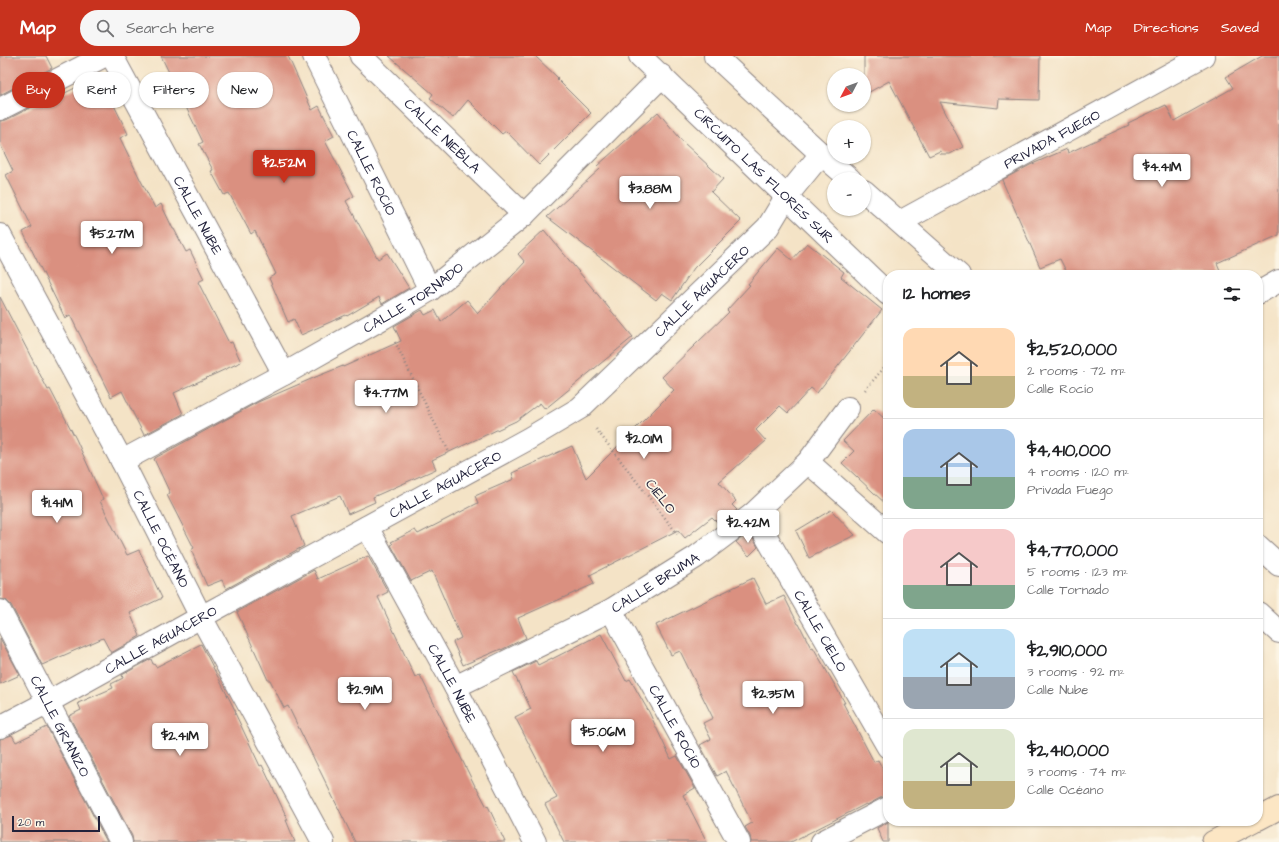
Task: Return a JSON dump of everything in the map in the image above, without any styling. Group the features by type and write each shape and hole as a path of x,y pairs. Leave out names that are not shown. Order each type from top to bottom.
{"street":[{"path":"0,109 104,56"},
{"name":"CALLE NUBE","path":"112,56 284,374"},
{"name":"CALLE ROCÍO","path":"314,56 430,290"},
{"name":"CALLE NIEBLA","path":"361,56 524,215"},
{"name":"CIRCUITO LAS FLORES SUR","path":"640,56 883,289"},
{"path":"715,56 842,172"},
{"name":"PRIVADA FUEGO","path":"900,222 1203,56"},
{"name":"CALLE TORNADO","path":"122,462 284,374 430,290 524,215 662,76"},
{"name":"CALLE AGUACERO","path":"0,727 528,439 580,408 768,227 786,197 821,154"},
{"path":"871,197 953,270"},
{"name":"CALLE OCÉANO","path":"0,235 122,462 201,617 323,842"},
{"path":"1263,290 1279,281"},
{"name":"CALLE BRUMA","path":"455,687 611,610 696,557 753,514 808,462 848,408"},
{"path":"808,462 883,529"},
{"name":"CALLE CIELO","path":"753,514 883,738"},
{"name":"CALLE NUBE","path":"367,527 455,687 535,842"},
{"name":"CALLE ROCÍO","path":"611,610 739,842"},
{"name":"CALLE GRANIZO","path":"0,611 121,842"},
{"path":"1263,618 1279,632"},
{"path":"1263,816 1279,808"},
{"path":"822,842 883,811"},
{"path":"1213,842 1243,826"}],"path":[{"path":"383,318 460,475"},
{"path":"848,408 883,369"},
{"name":"CIELO","path":"580,408 696,557"}],"building":[{"path":"0,56 46,56 52,68 44,72 12,72 12,89 0,95"},
{"path":"161,56 288,56 312,110 319,106 334,136 325,141 354,196 346,201 378,259 387,253 409,288 382,304 379,297 347,316 346,315 301,335 294,319 288,322 269,278 276,274 255,231 251,234 229,193 224,195 211,171 213,170 199,144 203,142 186,108 209,108 209,72 169,72"},
{"path":"389,56 535,56 591,113 539,165 506,131 502,134 468,100 453,118 430,98 433,94"},
{"path":"864,56 1040,56 1039,100 999,99 998,108 940,102 963,147 950,154 941,154 940,151 929,156 889,81 871,91 871,68 864,68"},
{"path":"1262,56 1279,56 1279,235 1217,263 1220,270 1066,270 1060,259 1040,267 1002,180 1030,165 1067,149 1068,153 1129,125 1128,123 1166,105 1174,121 1233,88 1226,77"},
{"path":"73,89 73,108 115,108 128,134 120,138 139,177 155,208 161,204 186,252 190,250 204,279 198,282 229,343 232,342 241,362 174,393 183,414 144,435 122,391 111,397 70,315 65,318 23,232 32,227 6,175 13,171 0,144 0,121 6,120 30,108 65,108 65,93"},
{"path":"658,112 684,143 723,179 711,192 741,221 694,268 672,300 662,293 656,300 547,217 600,169 597,166"},
{"path":"544,230 633,337 545,409 540,403 516,421 432,460 436,469 373,497 375,502 348,514 340,496 292,516 304,546 226,589 222,580 207,586 191,550 194,548 167,495 170,493 154,459 258,402 401,341 394,326 422,310 425,315 435,310 441,322 467,300 478,313 525,262 518,254"},
{"path":"807,243 844,272 841,277 882,310 817,393 811,388 788,413 780,406 756,430 766,441 719,482 736,501 732,505 737,510 719,524 712,517 685,538 678,530 590,575 594,584 518,618 526,638 463,665 453,642 461,638 432,571 411,581 391,545 393,544 391,542 415,530 418,534 478,503 475,496 514,479 512,473 572,446 586,478 674,390 662,377 729,312 727,310 750,285 748,284 778,248 792,260"},
{"path":"0,297 48,390 50,389 76,439 103,499 100,501 127,555 139,550 162,598 130,613 140,636 111,653 103,638 42,665 11,605 6,600 0,599"},
{"path":"874,409 883,417 883,501 842,463 854,451 843,441"},
{"path":"831,510 855,535 809,558 796,531"},
{"path":"749,532 758,547 749,556 736,542"},
{"path":"368,556 388,592 378,597 415,677 420,675 476,788 487,807 488,806 505,842 355,842 288,706 284,708 270,680 268,680 237,612 314,570 318,579"},
{"path":"753,578 766,604 784,596 811,648 813,647 845,703 843,703 874,762 878,760 883,770 883,797 791,842 751,842 750,836 745,827 752,823 726,771 717,776 700,745 711,739 703,723 713,718 680,651 671,655 656,625"},
{"path":"601,634 626,681 630,679 649,712 671,759 677,756 695,788 683,795 707,842 564,842 545,804 557,798 515,717 531,709 513,672 536,661 538,665 552,659"},
{"path":"0,638 20,675 0,684"},
{"path":"201,644 236,712 235,713 260,766 262,765 274,790 288,820 286,820 295,842 133,842 132,836 69,716 81,710 78,703 113,688 111,684 123,678 122,675 151,659 156,667"},
{"path":"47,727 107,842 0,842 0,739 12,735 16,742"},
{"path":"883,825 883,826 888,826 888,842 883,842 877,828"}]}
